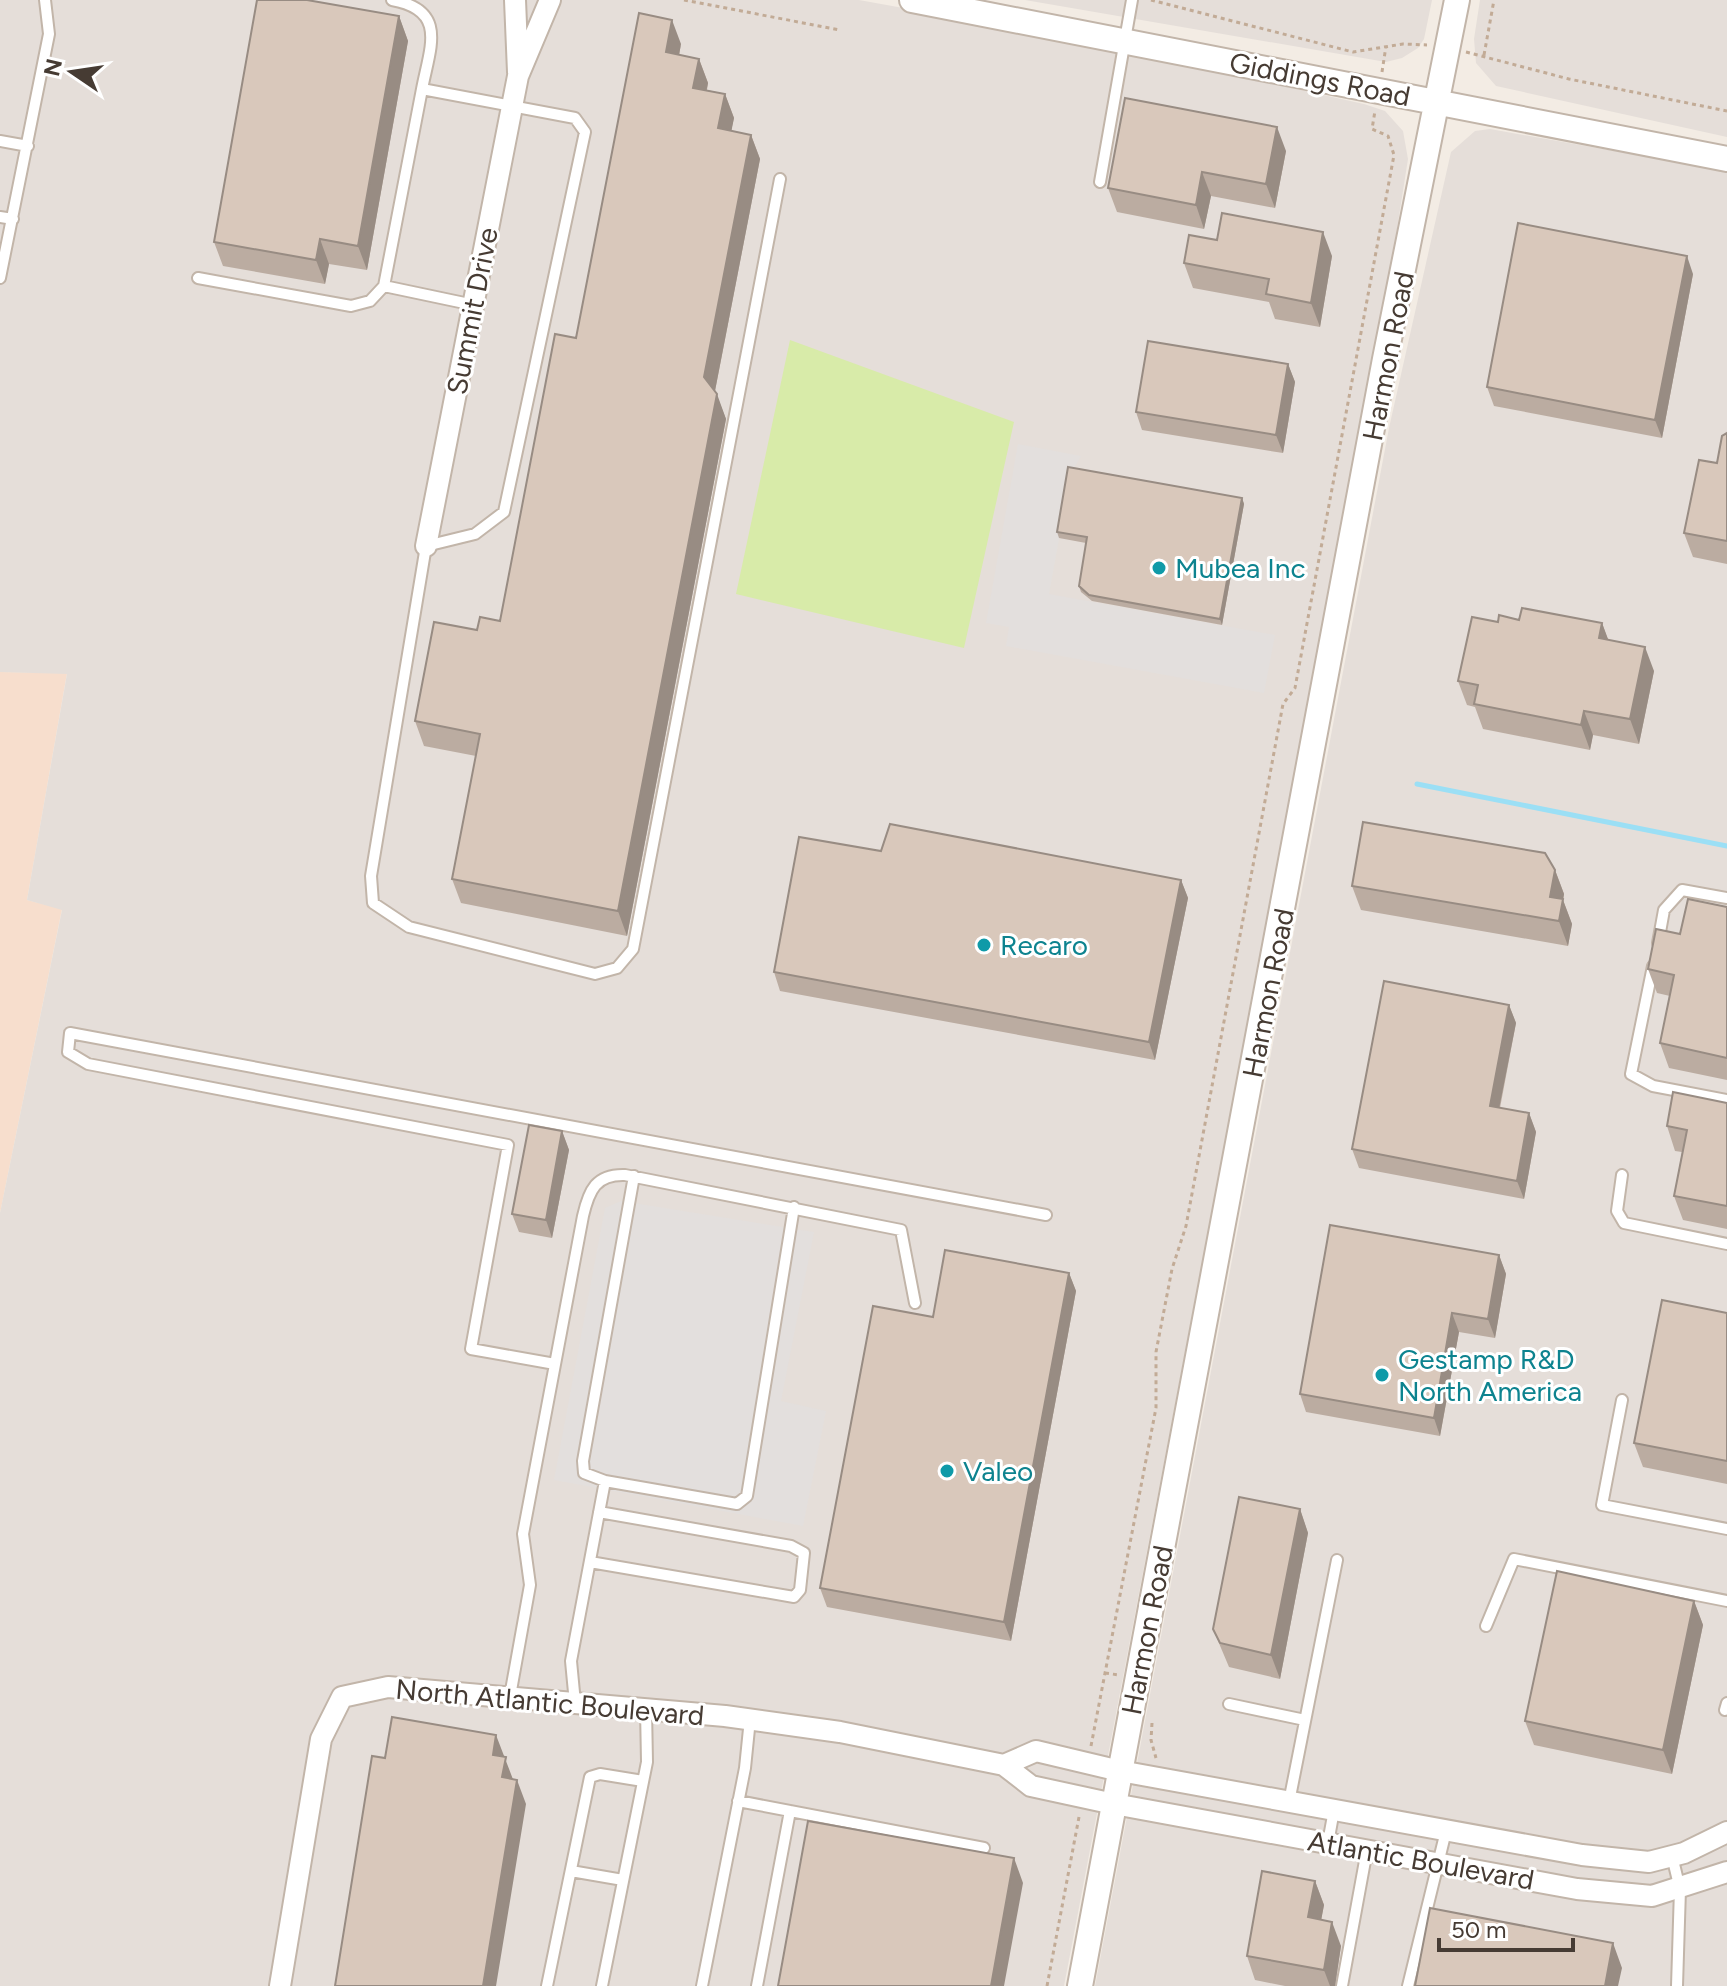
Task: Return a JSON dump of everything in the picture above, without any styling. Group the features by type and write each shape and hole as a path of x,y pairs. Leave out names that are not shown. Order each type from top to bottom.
{"street":[{"name":"Summit Drive","path":"515,0 518,76"},
{"name":"Summit Drive","path":"426,546 518,76 550,0"},
{"name":"Giddings Road","path":"912,0 1727,159"},
{"name":"Harmon Road","path":"1080,1986 1457,0"},
{"name":"North Atlantic Boulevard","path":"280,1986 321,1739 342,1697 388,1687 750,1719 840,1732 1004,1765 1031,1786 1114,1804"},
{"path":"1004,1765 1036,1751 1120,1771"},
{"name":"Atlantic Boulevard","path":"1120,1771 1582,1855 1649,1862 1716,1840 1727,1832"},
{"name":"Atlantic Boulevard","path":"1114,1804 1577,1889 1652,1896 1727,1872"}],"lane":[{"path":"0,278 49,34 45,0"},
{"path":"198,278 351,306 370,301 384,286 433,32 423,12 413,4 392,0"},
{"path":"1100,182 1132,0"},
{"path":"422,89 575,118 585,132 504,512 475,534 426,546 371,876 373,903 409,927 595,974 617,968 633,949 780,179"},
{"path":"0,141 28,146"},
{"path":"0,217 13,219"},
{"path":"384,286 474,305"},
{"path":"1727,898 1682,890 1664,910 1631,1074 1653,1086 1727,1100"},
{"path":"555,1364 471,1349 508,1145 88,1064 68,1052 70,1033 1046,1215"},
{"path":"510,1696 530,1585 523,1534 589,1192 598,1180 612,1174 634,1176 901,1230 915,1303"},
{"path":"1622,1175 1617,1211 1624,1223 1727,1244"},
{"path":"634,1176 583,1461 584,1473 605,1481 737,1504 747,1496 794,1207"},
{"path":"1622,1400 1602,1505 1727,1529"},
{"path":"575,1703 571,1661 605,1481"},
{"path":"590,1562 794,1597 800,1590 804,1553 791,1546 599,1512"},
{"path":"1486,1626 1514,1559 1727,1601"},
{"path":"1289,1802 1337,1560"},
{"path":"1229,1704 1305,1720"},
{"path":"602,1986 647,1762 646,1709"},
{"path":"702,1986 738,1801 750,1719"},
{"path":"547,1986 590,1777 600,1774 643,1781"},
{"path":"738,1801 984,1848"},
{"path":"1328,1843 1334,1810"},
{"path":"757,1986 790,1811"},
{"path":"1408,1986 1446,1831"},
{"path":"1342,1986 1367,1850"},
{"path":"1672,1856 1680,1889 1677,1986"},
{"path":"571,1871 623,1880"}],"path":[{"path":"684,0 840,30"},
{"path":"1151,0 1353,52 1419,44"},
{"path":"1484,55 1494,0"},
{"path":"1383,66 1386,46"},
{"path":"1472,53 1569,79 1727,111"},
{"path":"1088,1763 1156,1408 1156,1352 1172,1269 1186,1226 1283,704 1295,688 1394,155 1388,136 1372,129 1376,105"},
{"path":"1153,1712 1151,1740 1156,1758 1165,1765"},
{"path":"1047,1986 1082,1797"}],"shaded area":[{"path":"0,0 859,0 1036,32 1364,104 1385,111 1403,131 1408,159 1385,305 1064,1986 0,1986 0,1213 62,910 27,900 67,674 0,672"},
{"path":"1025,0 1432,0 1424,39 1418,48 1402,58 1386,62"},
{"path":"1480,0 1727,0 1727,137 1496,86 1476,63 1474,39"},
{"path":"1490,129 1727,171 1727,1986 1095,1986 1389,428 1451,152 1475,131"},
{"path":"1018,444 1081,456 1071,473 1049,594 1275,635 1264,693 1006,646 1009,627 986,623"},
{"path":"0,672 67,673 27,900 62,909 0,1213"},
{"path":"621,1201 814,1232 781,1401 826,1411 803,1526 554,1480 605,1208"}],"green space":[{"path":"790,340 1014,422 964,648 736,594"}],"building":[{"path":"257,0 307,0 399,16 358,246 320,239 316,260 214,242"},
{"path":"639,13 672,20 666,52 699,59 693,88 725,94 718,128 751,135 704,377 717,394 618,911 452,879 480,734 415,721 434,622 477,630 480,617 500,621 555,334 576,338"},
{"path":"1125,98 1277,127 1266,184 1202,172 1196,205 1108,188"},
{"path":"1222,213 1323,232 1311,303 1266,294 1269,279 1184,263 1189,235 1217,240"},
{"path":"1518,223 1687,256 1655,420 1487,387"},
{"path":"1148,341 1288,364 1276,435 1136,412"},
{"path":"1727,433 1727,541 1684,533 1699,460 1717,463 1722,436"},
{"name":"Mubea Inc","path":"1068,467 1242,498 1220,619 1089,595 1079,586 1087,537 1057,532"},
{"path":"1522,608 1602,623 1599,638 1645,647 1630,719 1584,711 1581,725 1474,704 1478,685 1458,681 1472,617 1498,622 1499,615 1519,620"},
{"path":"1363,822 1545,853 1555,870 1550,897 1563,899 1559,921 1352,886"},
{"name":"Recaro","path":"890,824 1181,880 1149,1042 774,972 799,837 881,851"},
{"path":"1688,899 1727,907 1727,1058 1660,1043 1674,975 1648,969 1656,929 1680,934"},
{"path":"1384,981 1509,1005 1490,1106 1529,1113 1517,1181 1352,1149"},
{"path":"1673,1092 1727,1103 1727,1206 1674,1196 1687,1130 1667,1126"},
{"path":"529,1125 562,1131 546,1220 512,1214"},
{"name":"Gestamp R&D North America","path":"1330,1225 1499,1255 1488,1319 1452,1313 1434,1418 1300,1394"},
{"name":"Valeo","path":"945,1250 1069,1273 1004,1622 820,1588 873,1306 933,1317"},
{"path":"1662,1300 1727,1313 1727,1461 1634,1443"},
{"path":"1239,1497 1300,1509 1271,1655 1220,1643 1213,1629"},
{"path":"1557,1571 1694,1601 1663,1750 1525,1721"},
{"path":"392,1717 496,1735 493,1755 506,1757 502,1777 517,1780 483,1986 335,1986 372,1756 385,1758"},
{"path":"808,1821 1014,1858 991,1986 778,1986"},
{"path":"1262,1871 1315,1881 1308,1917 1332,1922 1324,1970 1247,1956"},
{"path":"1430,1908 1613,1943 1605,1986 1415,1986"}],"waterway":[{"path":"1417,784 1727,846"}],"place":[{"name":"Mubea Inc","path":"1159,568"},
{"name":"Recaro","path":"984,945"},
{"name":"Gestamp R&D North America","path":"1382,1375"},
{"name":"Valeo","path":"947,1471"}]}
